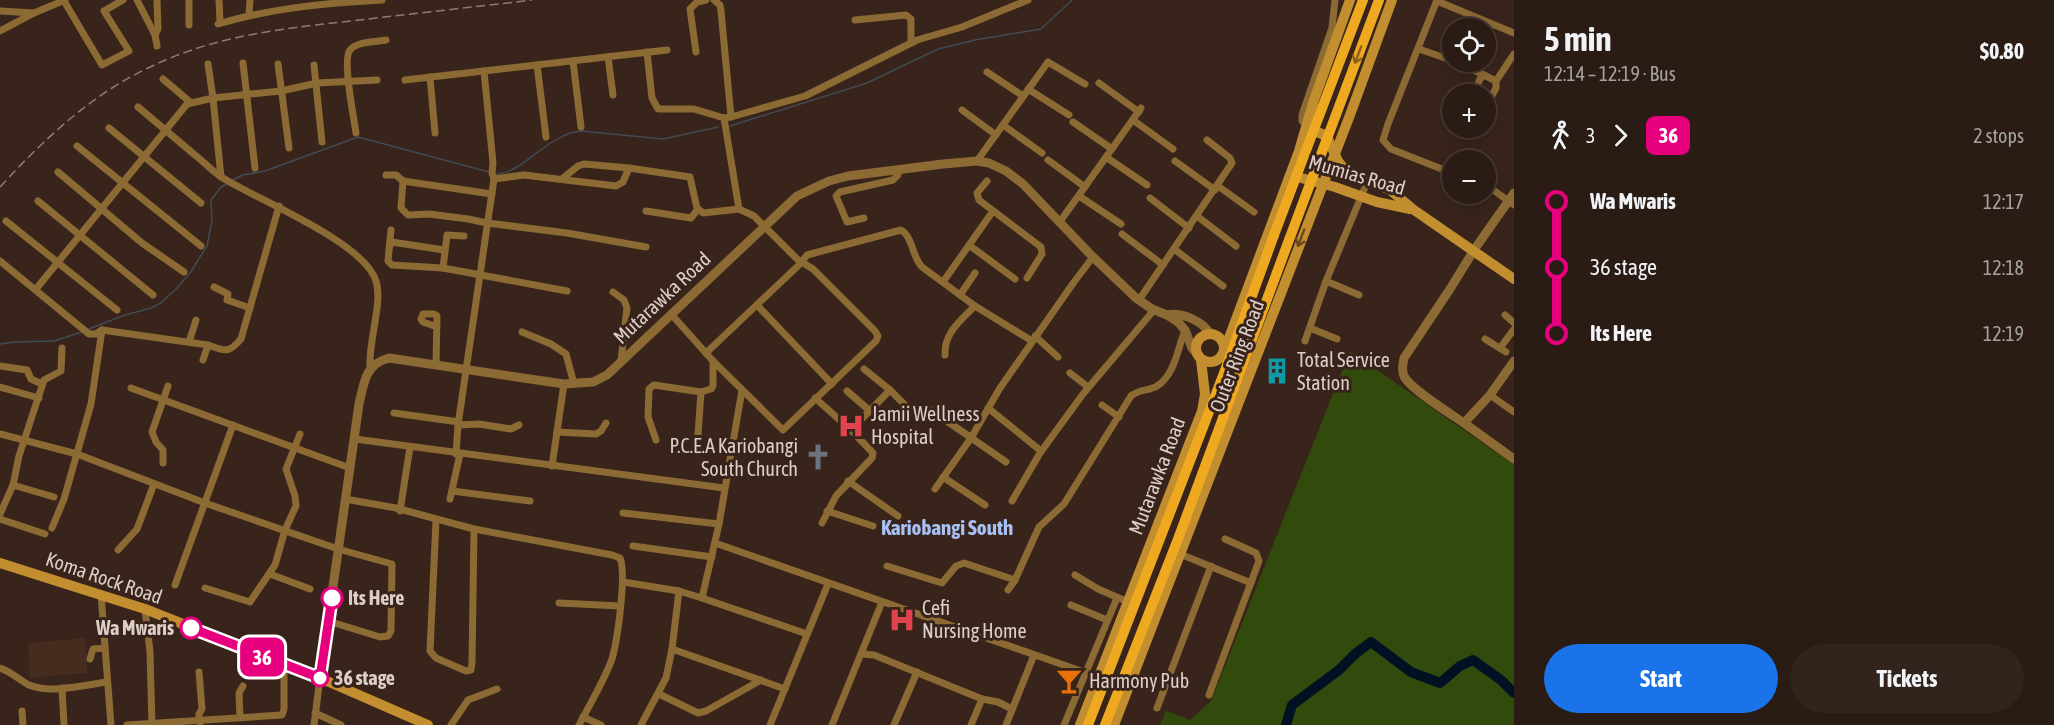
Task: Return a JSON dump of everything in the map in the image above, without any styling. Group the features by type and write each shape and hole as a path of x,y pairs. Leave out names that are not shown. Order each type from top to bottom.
{"main road":[{"name":"Outer Ring Road","path":"1223,354 1224,345 1218,337 1212,334 1200,339 1196,346 1199,357 1208,363 1215,362 1223,354 1290,175 1350,0"},
{"name":"Outer Ring Road","path":"1088,725 1363,0"},
{"name":"Outer Ring Road","path":"1114,725 1118,705 1379,0"},
{"name":"Outer Ring Road","path":"1105,725 1118,705 1180,554 1350,115 1392,0"},
{"name":"Mumias Road","path":"1307,124 1325,137 1346,171 1390,190 1414,210 1514,279"},
{"name":"Mumias Road","path":"1290,175 1360,197 1414,210"},
{"path":"1212,334 1227,328 1238,315"},
{"name":"Mutarawka Road","path":"1122,600 1202,411 1206,394 1199,357"},
{"name":"Koma Rock Road","path":"0,563 144,609 284,666 320,678 428,725"},
{"path":"1122,600 1124,631"},
{"path":"1080,725 1122,600"}],"street":[{"path":"0,31 64,0 102,65 129,51 105,11 123,0"},
{"path":"137,0 158,46"},
{"path":"154,35 158,29 157,0"},
{"path":"189,0 189,25"},
{"path":"219,0 220,22 218,24 249,15 283,11 318,2 382,0"},
{"path":"249,15 250,0"},
{"path":"283,11 284,0"},
{"path":"696,52 690,9 697,2 706,0"},
{"path":"714,0 720,5 721,11 727,117 739,209"},
{"path":"647,52 655,107 694,109 727,117 818,91 911,43 981,20 1028,0"},
{"path":"1307,124 1302,121 1302,115 1332,28 1335,0"},
{"path":"1442,169 1391,149 1383,140 1437,1 1514,33"},
{"path":"0,11 34,13"},
{"path":"855,20 899,14 909,16 912,25 911,43"},
{"path":"356,133 348,80 350,51 360,44 386,40"},
{"path":"1419,49 1442,57"},
{"path":"405,80 667,50"},
{"path":"1477,72 1496,81 1514,54"},
{"path":"608,57 613,95"},
{"path":"573,61 581,127"},
{"path":"977,161 1048,62 1085,84"},
{"path":"243,63 255,168"},
{"path":"207,64 221,177"},
{"path":"278,64 289,148"},
{"path":"314,65 322,142"},
{"path":"537,65 546,137"},
{"path":"484,71 494,179 451,495 530,501"},
{"path":"987,72 1023,96"},
{"path":"1478,84 1484,75"},
{"path":"430,77 435,132"},
{"path":"163,79 190,102"},
{"path":"36,289 190,102 281,91 317,83 376,80"},
{"path":"1059,223 1140,110 1099,82"},
{"path":"1028,89 1112,148"},
{"path":"138,107 221,177 279,206 356,255 374,276 378,295 369,355 370,368 365,377 359,404 314,725"},
{"path":"962,110 996,135"},
{"path":"1133,120 1173,148"},
{"path":"1003,125 1042,153"},
{"path":"109,128 201,203"},
{"path":"1139,300 1232,163 1230,158 1207,140"},
{"path":"77,147 201,246"},
{"path":"1106,158 1147,185"},
{"path":"1048,160 1085,187"},
{"name":"Mutarawka Road","path":"370,368 389,358 564,384 593,382 603,378 797,196 815,186 848,177 977,161 998,167 1015,177 1093,257 1139,300 1178,322 1185,330 1192,348 1199,357"},
{"path":"1175,161 1254,212"},
{"path":"562,179 584,164 689,176 698,209 703,213 739,209 754,216 801,263 813,269 877,334 876,341 783,430 713,361 672,315"},
{"path":"494,179 524,175 616,186 623,182 629,168"},
{"path":"864,218 847,222 836,196 840,192 893,180 896,178 897,170"},
{"path":"58,172 142,243 183,272"},
{"path":"386,175 396,176 403,181 492,194"},
{"path":"1305,341 1326,281 1368,180"},
{"path":"403,181 401,208 405,213 468,219 487,224 567,233 646,247"},
{"path":"987,181 976,196 1041,247 1042,254 1027,278"},
{"path":"1496,192 1511,204"},
{"path":"1514,193 1511,204 1474,250 1404,358 1402,368 1403,375 1411,386 1514,459"},
{"path":"1079,196 1121,224"},
{"path":"1150,198 1189,228"},
{"path":"38,201 153,295"},
{"path":"0,261 87,331 96,334 102,330 189,342 225,351 233,348 241,339 279,206"},
{"path":"646,211 691,218 698,209"},
{"path":"943,282 993,211"},
{"path":"1197,216 1236,246"},
{"path":"6,222 117,310"},
{"path":"391,230 388,261 392,265 443,268 567,291"},
{"path":"706,353 807,255 901,230 907,234 918,264 975,306 1034,339 1058,357"},
{"path":"1122,234 1163,265"},
{"path":"443,268 447,235 464,236"},
{"path":"390,248 392,242 444,250"},
{"path":"969,245 1015,279"},
{"path":"1174,249 1223,286"},
{"path":"935,489 971,438 1034,339 1093,257"},
{"path":"960,295 975,273"},
{"path":"1326,281 1359,295"},
{"path":"214,287 228,294 227,300 250,308"},
{"path":"614,292 624,300 627,308 621,361"},
{"path":"757,305 832,384"},
{"path":"945,355 949,332 975,306"},
{"path":"1012,501 1041,451 1088,387 1154,310"},
{"path":"1167,315 1178,314 1202,324 1212,334"},
{"path":"1505,315 1514,323"},
{"path":"189,342 196,320"},
{"path":"436,365 437,327"},
{"path":"1310,328 1337,339"},
{"path":"1485,339 1503,350 1514,329"},
{"path":"52,528 64,499 91,404 102,330"},
{"path":"1008,590 1015,580 1039,527 1064,504 1134,393 1157,386 1170,372 1185,330"},
{"path":"522,332 551,344 566,354 574,384"},
{"path":"203,360 208,345"},
{"path":"0,514 12,485 42,384 44,380 61,371 62,348"},
{"path":"656,440 648,413 649,389 657,386 701,392 712,388 713,361"},
{"path":"1464,423 1510,373 1514,361"},
{"path":"0,366 27,370 32,380 42,384"},
{"path":"864,369 914,414"},
{"path":"1070,373 1088,387"},
{"path":"552,466 564,384"},
{"path":"163,463 163,450 156,442 152,432 168,386"},
{"path":"0,387 39,398"},
{"path":"131,388 350,468"},
{"path":"702,598 719,524 742,390"},
{"path":"851,430 890,390"},
{"path":"847,391 870,411"},
{"path":"697,449 701,392"},
{"path":"1490,395 1514,412"},
{"path":"815,398 873,453 836,496 822,523"},
{"path":"1102,405 1119,417"},
{"path":"988,408 1041,451"},
{"path":"931,410 1006,462"},
{"path":"394,413 459,424 479,424 511,429 519,425"},
{"path":"557,432 596,434 606,423"},
{"path":"175,585 233,425"},
{"path":"0,434 77,454 154,484 338,549 392,564 391,631 386,638 328,621"},
{"path":"205,588 250,602 275,566 285,530 296,503 286,473 300,434"},
{"path":"355,439 724,488"},
{"path":"400,511 410,447"},
{"path":"943,477 985,505"},
{"path":"848,481 897,516"},
{"path":"118,549 137,529 154,484"},
{"path":"12,485 54,497"},
{"path":"345,498 371,502 474,529 615,555 622,563 623,582 612,657 579,725"},
{"path":"827,511 873,526"},
{"path":"623,513 719,524"},
{"path":"0,519 45,534"},
{"path":"436,520 430,651 436,658 466,672 471,670 472,663 474,529"},
{"path":"1209,695 1259,557 1256,553 1224,539"},
{"path":"715,543 1098,677"},
{"path":"633,546 712,557"},
{"path":"1180,554 1251,583"},
{"path":"887,566 942,583 956,566 963,563 1015,580"},
{"path":"1157,708 1211,566"},
{"path":"270,574 310,589"},
{"path":"1064,725 1107,620 1122,600 1075,574"},
{"path":"623,582 679,591 807,634"},
{"path":"770,725 828,584"},
{"path":"641,725 666,678 679,591"},
{"path":"101,594 111,725"},
{"path":"832,725 882,602"},
{"path":"559,603 620,606"},
{"path":"1071,605 1107,620"},
{"path":"144,609 150,652 152,724"},
{"path":"90,659 93,650 105,648"},
{"path":"672,649 784,688"},
{"path":"862,654 874,655 1012,709"},
{"path":"1006,725 1034,655"},
{"path":"127,725 200,723 280,716 284,714 284,666"},
{"path":"0,668 12,672 28,684 37,687 62,688 107,682"},
{"path":"199,672 202,709 199,714 200,723"},
{"path":"894,725 917,672"},
{"path":"659,694 698,713 706,711 761,680"},
{"path":"242,720 239,693 243,686"},
{"path":"62,688 64,725"},
{"path":"452,725 468,700 497,689"},
{"path":"971,725 982,699"},
{"path":"22,711 23,725"},
{"path":"315,714 341,725"},
{"path":"583,717 601,725"}],"shaded area":[{"path":"85,638 87,673 30,678 28,643"}],"green space":[{"path":"1350,351 1514,465 1514,725 1160,725 1166,711 1190,720 1211,701"}],"waterway":[{"path":"730,126 867,83 938,49 1041,29 1072,0"},
{"path":"496,174 516,168 557,139 581,131 663,139 718,127"},
{"path":"233,180 243,175 265,171 358,137 489,172"},
{"path":"86,330 151,308 161,303 177,288 190,273 207,246 212,220 211,200 226,184"},
{"path":"0,344 54,341 82,332"},
{"path":"1286,725 1292,705 1339,670 1371,642 1411,672 1440,683 1460,666 1473,660 1501,680 1514,693"}],"railway":[{"path":"0,187 53,134 97,98 142,71 172,57 263,32 532,0"}],"bus line":[{"name":"36","path":"191,628 284,666 320,678 332,598"}],"place":[{"name":"Total Service Station","path":"1277,371"},
{"name":"Jamii Wellness Hospital","path":"851,426"},
{"name":"P.C.E.A Kariobangi South Church","path":"818,457"},
{"name":"Its Here","path":"332,598"},
{"name":"Cefi Nursing Home","path":"902,620"},
{"name":"Wa Mwaris","path":"191,628"},
{"name":"36 stage","path":"320,678"},
{"name":"Harmony Pub","path":"1069,681"}],"district":[{"name":"Kariobangi South","path":"947,528"}]}
